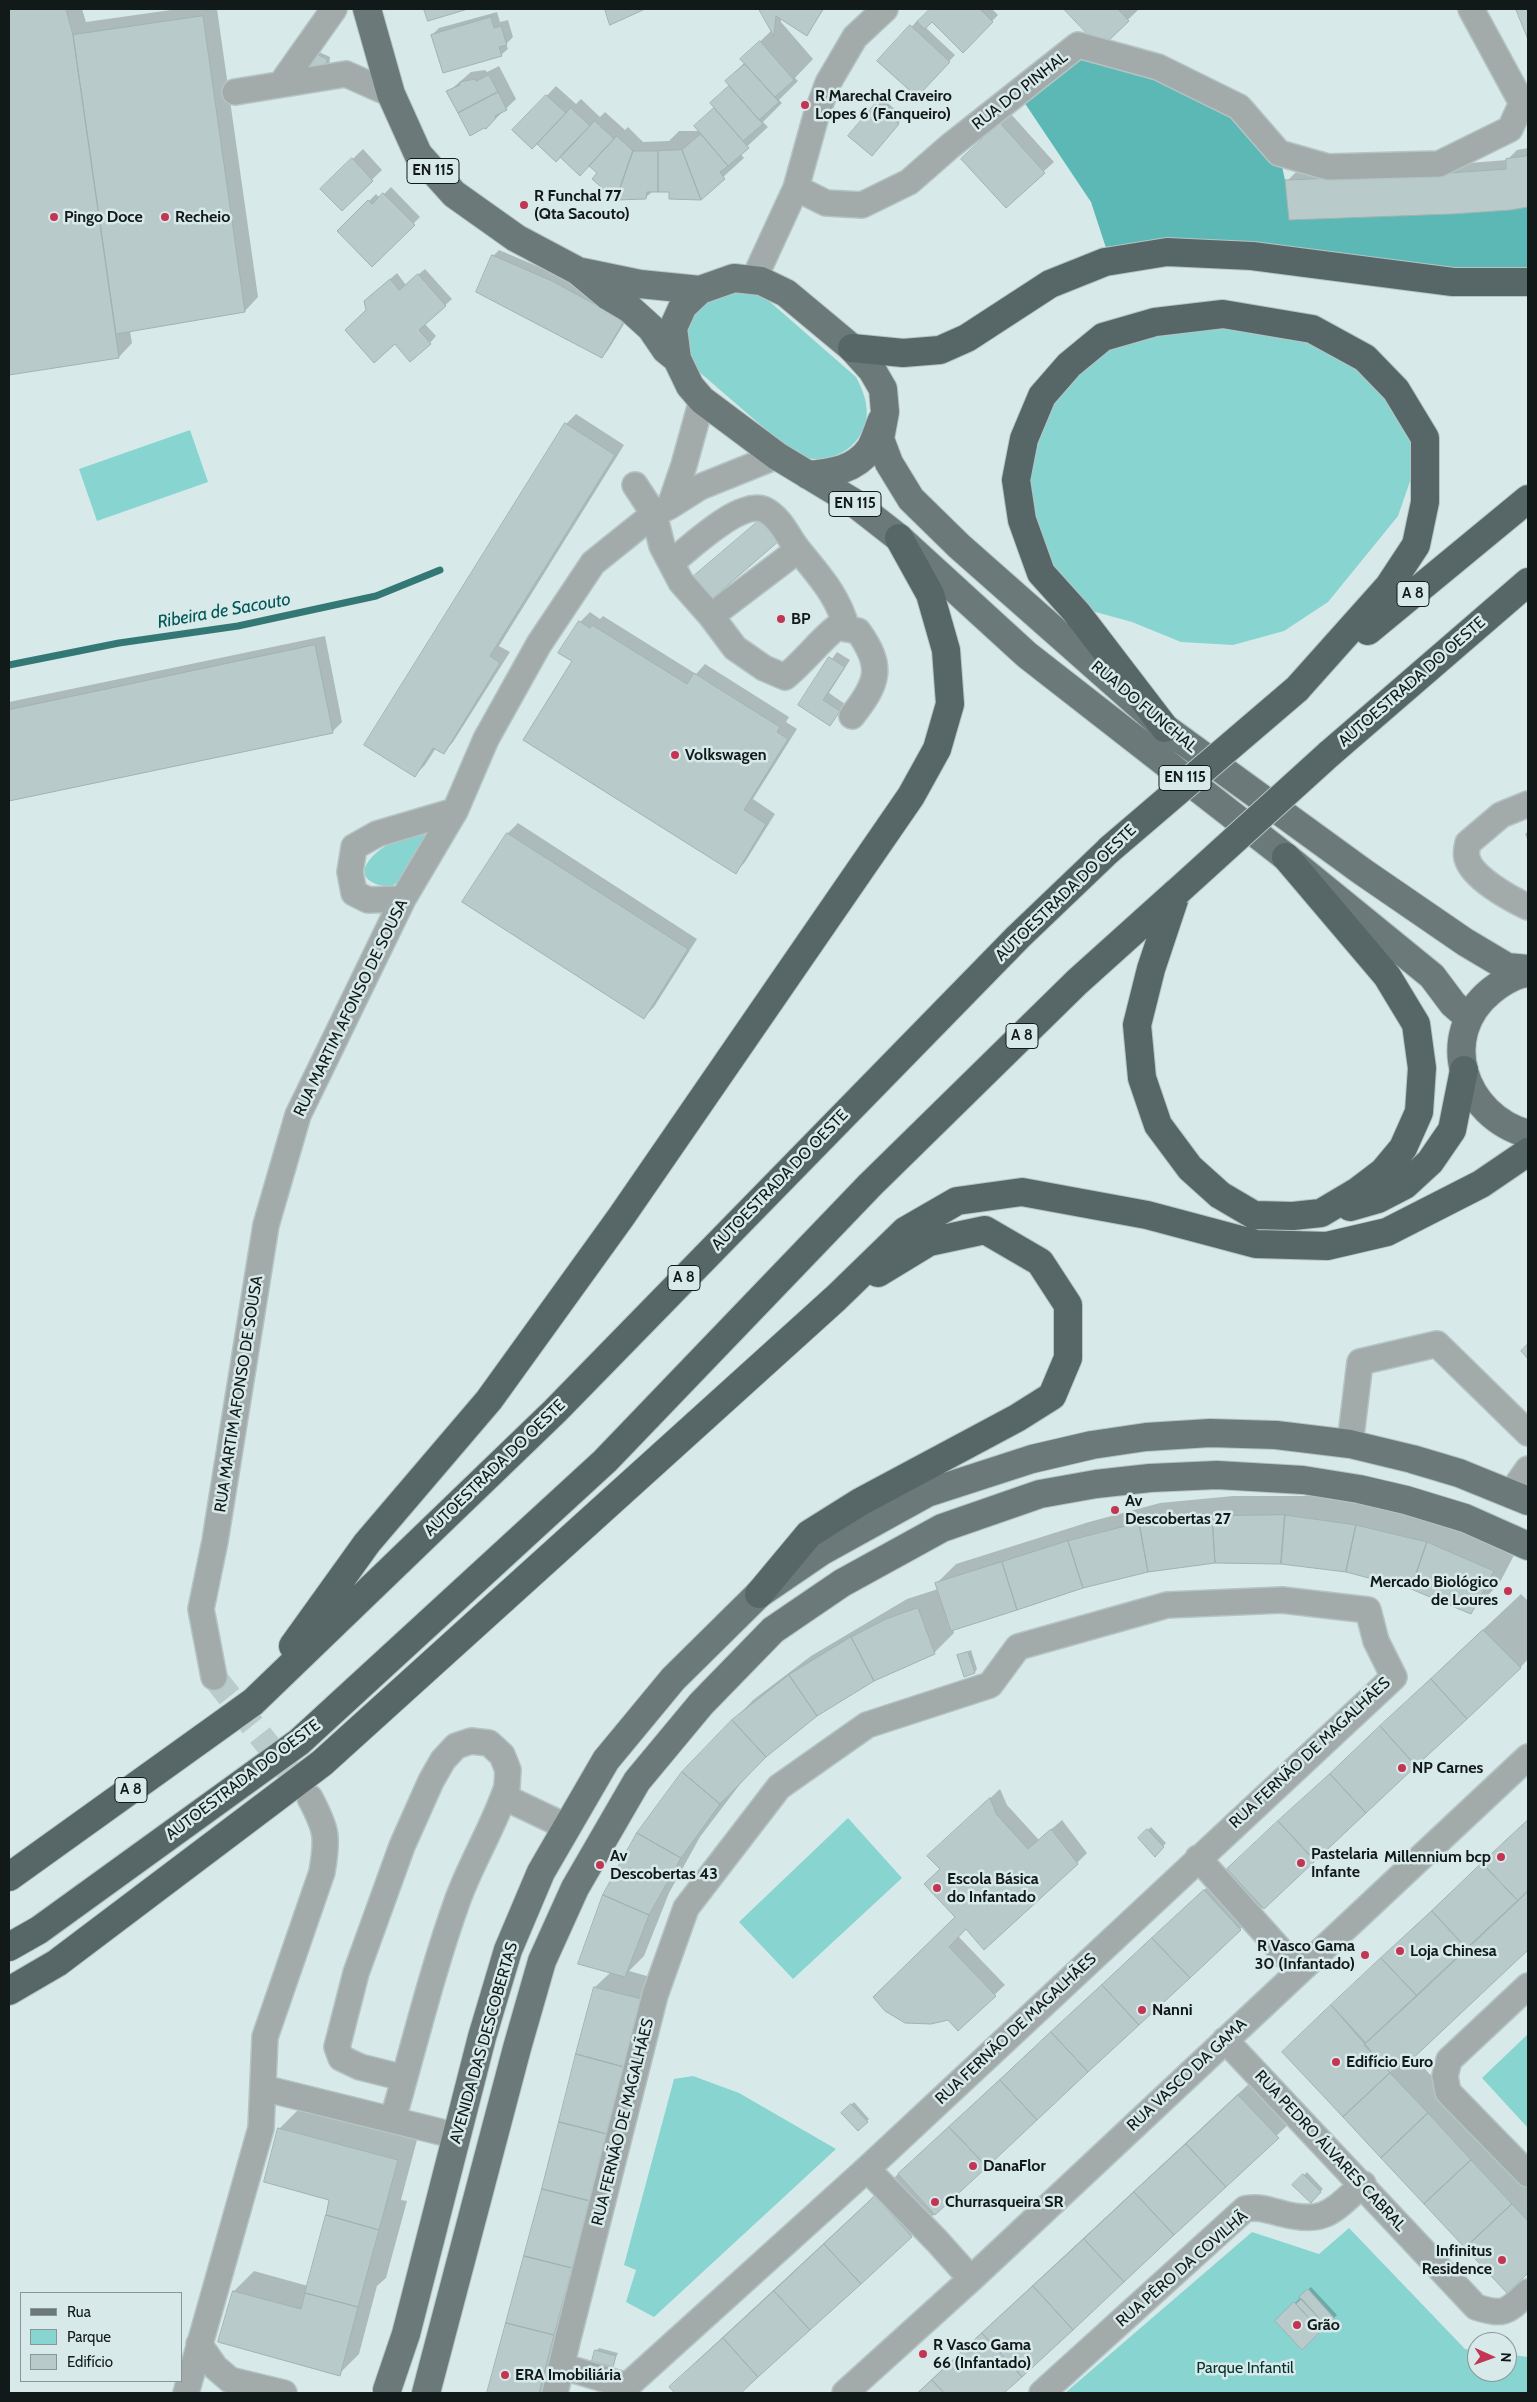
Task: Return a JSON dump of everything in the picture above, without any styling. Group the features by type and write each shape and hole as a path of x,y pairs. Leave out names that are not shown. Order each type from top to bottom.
{"highway":[{"path":"852,348 903,353 940,350 967,338 1050,284 1105,262 1167,252 1252,256 1453,282 1528,282"},
{"path":"1165,728 1077,612 1041,572 1022,520 1016,480 1024,439 1042,396 1069,365 1103,337 1155,322 1223,314 1312,330 1365,358 1396,390 1425,438 1425,502 1416,545 1389,586 1297,689"},
{"name":"AUTOESTRADA DO OESTE","path":"9,1877 253,1702 555,1410 1018,937 1110,849 1297,689 1528,498"},
{"path":"253,1702 367,1543 490,1400 621,1217 910,796 938,749 950,704 946,650 930,594 899,538"},
{"name":"AUTOESTRADA DO OESTE","path":"9,1947 39,1930 299,1742 605,1461 870,1185 1077,982 1329,754 1528,582"},
{"path":"1286,857 1387,976 1416,1024 1422,1068 1419,1112 1403,1148 1383,1172 1358,1191 1321,1213"},
{"path":"1177,892 1151,969 1137,1025 1142,1078 1158,1125 1190,1168 1220,1195 1254,1214 1293,1216 1350,1208 1378,1199 1405,1185 1430,1162 1452,1130 1464,1070"},
{"path":"9,1991 57,1963 322,1763 836,1298 905,1231 956,1201 1022,1192 1147,1215 1256,1244 1328,1246 1387,1232 1481,1184 1528,1152"},
{"path":"759,1594 809,1534 860,1502 1017,1418 1052,1396 1068,1358 1068,1305 1040,1262 984,1230 929,1242 836,1298"}],"main road":[{"name":"RUA DO FUNCHAL","path":"367,9 391,94 418,154 454,194 516,238 578,271 608,296 630,309 651,328 666,350 677,359"},
{"name":"RUA DO FUNCHAL","path":"578,271 640,284 700,290"},
{"name":"RUA DO FUNCHAL","path":"1469,1018 1453,1004 1432,976 1286,857 1027,655 899,538 853,502 777,456 702,400 690,386 677,359 673,328 683,306 700,290 734,278 754,279 786,293 852,348 872,370 883,389 885,412 880,439 890,463 911,499 958,546 1165,728 1362,872 1465,942 1507,967 1528,971"},
{"name":"RUA DO FUNCHAL","path":"808,475 834,473 852,466 870,449 885,412"},
{"name":"RUA DO FUNCHAL","path":"1528,971 1501,983 1482,998 1469,1018 1462,1044 1464,1070 1470,1089 1481,1106 1495,1120 1513,1130 1528,1134"},
{"name":"AVENIDA DAS DESCOBERTAS","path":"392,2392 482,2036 508,1950 541,1872 606,1760 674,1679 759,1594 822,1551 927,1493 1010,1467 1092,1445 1146,1437 1210,1433 1286,1436 1350,1444 1412,1459 1520,1497"},
{"path":"1010,1467 1021,1501"},
{"name":"AVENIDA DAS DESCOBERTAS","path":"426,2393 517,2048 542,1962 575,1888 637,1781 701,1704 773,1630 842,1583 942,1528 1040,1494 1096,1484 1150,1478 1218,1475 1303,1480 1359,1488 1465,1518 1528,1546"}],"street":[{"path":"281,84 334,9"},
{"path":"754,279 796,188 816,116 828,83 855,36 885,9"},
{"name":"RUA DO PINHAL","path":"796,188 826,203 862,205 909,182 949,147 1078,46 1158,68 1239,107 1279,153 1328,167 1439,164 1510,129 1522,103 1471,9"},
{"path":"235,92 346,74 391,94"},
{"path":"702,400 684,465 662,510 662,546 680,582 711,616 736,648 764,668 785,677 800,665 822,639 837,627 858,631 870,648 876,666 874,685 852,716"},
{"name":"RUA MARTIM AFONSO DE SOUSA","path":"214,1677 201,1609 216,1532 266,1225 298,1115 403,899 455,811 496,722 539,644 593,563 662,510 700,487 777,456"},
{"path":"635,485 662,510"},
{"path":"671,563 733,515 750,508 765,510 778,520 798,550 826,583 842,608 847,629"},
{"path":"711,616 798,550"},
{"path":"1528,804 1501,815 1468,843 1466,857 1471,868 1507,898 1528,907"},
{"path":"403,899 368,900 354,893 350,872 354,847 377,834 455,811"},
{"path":"1350,1444 1360,1362 1437,1344 1528,1433"},
{"path":"1520,1497 1528,1468"},
{"name":"RUA FERNÃO DE MAGALHÃES","path":"555,2393 561,2366 655,1995 686,1908 779,1787 867,1725 990,1685 1018,1647 1167,1605 1282,1600 1368,1610 1376,1641 1394,1677 867,2169 628,2386 561,2366"},
{"path":"393,2119 426,2000 458,1899 508,1787 508,1770 502,1755 489,1744 470,1741 456,1746 443,1760 431,1781 402,1846 356,1973 337,2047 341,2058 360,2067 404,2078"},
{"name":"RUA VASCO DA GAMA","path":"845,2393 971,2280 1224,2040 1528,1758"},
{"path":"504,1797 567,1827"},
{"path":"186,2393 261,2128 265,2037 322,1872 326,1848 324,1824 310,1798"},
{"path":"1198,1858 1299,1971"},
{"path":"1528,1986 1450,2060 1444,2076 1448,2092 1528,2174"},
{"name":"RUA PEDRO ÁLVARES CABRAL","path":"1224,2040 1363,2184 1476,2307 1496,2314 1513,2307 1528,2292"},
{"path":"263,2088 457,2136"},
{"path":"867,2169 937,2241 971,2280"},
{"name":"RUA PÊRO DA COVILHÃ","path":"1042,2393 1245,2209 1265,2208 1296,2218 1326,2216 1363,2184"},
{"path":"199,2344 215,2367 230,2380 284,2393"}],"green space":[{"path":"732,290 759,295 769,301 856,377 865,398 867,409 866,421 862,432 847,450 837,455 815,459 793,453 697,370 687,348 686,339 686,330 691,314 699,305"},
{"path":"1223,314 1346,348 1425,438 1398,516 1328,602 1284,631 1233,645 1181,642 1132,622 1070,605 1017,488 1069,365 1127,330"},
{"path":"190,430 208,482 97,521 79,469"},
{"path":"422,833 426,836 400,881 390,887 375,884 367,879 366,865 379,850 399,839"},
{"path":"848,1818 902,1878 793,1979 739,1922"},
{"path":"1528,2034 1528,2128 1482,2078"},
{"path":"693,2076 739,2093 836,2149 654,2317 626,2302 636,2270 624,2265 674,2079"},
{"name":"Parque Infantil","path":"1349,2228 1467,2349 1467,2382 1517,2382 1517,2355 1528,2357 1528,2393 1065,2393 1252,2232 1319,2254"}],"shaded area":[{"path":"1078,45 1239,107 1279,153 1285,180 1452,214 1528,207 1528,270 1455,271 1107,251 1091,202 1024,102"}],"building":[{"name":"Pingo Doce","path":"9,9 66,9 73,35 119,358 9,375"},
{"path":"424,9 468,9 428,21"},
{"path":"605,9 642,9 643,10 610,25"},
{"path":"759,9 823,9 807,36 776,16 774,36"},
{"path":"930,9 980,9 993,22 963,53 932,22 925,29 917,22"},
{"path":"1064,9 1118,9 1129,21 1101,48"},
{"path":"1516,9 1528,9 1528,39"},
{"name":"Recheio","path":"203,16 245,312 116,334 73,35"},
{"path":"491,17 494,28 501,26 507,45 499,47 502,56 443,73 431,35"},
{"path":"910,25 950,62 917,97 877,61"},
{"path":"760,41 794,80 775,97 740,59"},
{"path":"316,54 327,59 326,73 312,74 307,65"},
{"path":"745,64 779,102 759,120 725,81"},
{"path":"489,75 498,92 458,113 446,91 460,85 460,82 475,79 476,81"},
{"path":"729,86 763,124 743,141 710,103"},
{"path":"498,92 507,110 495,116 496,118 486,129 484,128 470,136 458,113"},
{"path":"546,95 566,113 532,149 512,130"},
{"path":"875,104 899,124 872,156 848,136"},
{"path":"571,108 590,126 556,162 537,144"},
{"path":"714,108 749,148 728,166 694,126"},
{"path":"595,121 614,139 580,176 560,157"},
{"path":"1000,123 1045,173 1006,208 961,159"},
{"path":"701,134 728,166 720,172 725,179 701,200 682,150"},
{"path":"617,136 633,151 616,200 592,179 597,173 589,166"},
{"path":"682,150 701,200 669,199 669,192 658,192 658,151"},
{"path":"633,151 658,151 658,192 647,192 646,199 616,200"},
{"path":"1528,156 1528,207 1452,214 1289,220 1285,180 1420,175 1506,169 1506,159"},
{"path":"352,158 373,181 342,211 320,189"},
{"path":"383,193 415,225 372,267 337,231 368,200 372,204"},
{"path":"492,255 552,281 611,313 623,323 602,358 476,292"},
{"path":"418,274 446,306 419,330 431,344 410,362 395,344 374,363 345,330 366,310 364,301 390,279 399,290"},
{"path":"565,423 615,455 490,656 500,663 444,754 433,748 415,777 364,745"},
{"path":"762,518 780,540 707,603 688,581"},
{"path":"579,621 590,628 592,625 687,684 694,673 780,727 777,732 788,739 744,810 766,824 736,874 523,740 572,661 558,653"},
{"path":"315,645 333,733 9,801 9,710"},
{"path":"829,657 845,667 823,700 840,711 830,726 798,705"},
{"path":"507,833 688,949 644,1019 462,902"},
{"path":"1528,1344 1528,1359 1521,1351"},
{"path":"1285,1515 1281,1564 1215,1563 1212,1516"},
{"path":"1285,1515 1356,1525 1346,1572 1281,1564"},
{"path":"1212,1516 1215,1563 1148,1572 1139,1523"},
{"path":"1139,1523 1148,1572 1083,1588 1068,1541"},
{"path":"1356,1525 1427,1542 1411,1589 1346,1572"},
{"path":"1068,1541 1083,1588 1017,1610 1002,1562"},
{"path":"1427,1542 1494,1571 1471,1614 1411,1589"},
{"path":"1002,1562 1017,1610 951,1631 935,1583"},
{"path":"918,1608 935,1654 874,1681 851,1637 886,1619"},
{"path":"1483,1630 1521,1668 1467,1719 1431,1679"},
{"path":"851,1637 874,1681 817,1716 789,1675"},
{"path":"968,1652 975,1673 964,1677 957,1655"},
{"path":"789,1675 817,1716 766,1757 732,1720"},
{"path":"1431,1679 1467,1719 1416,1766 1380,1726"},
{"path":"732,1720 766,1757 720,1804 682,1772"},
{"path":"1380,1726 1416,1766 1366,1813 1330,1774"},
{"path":"682,1772 720,1804 681,1858 637,1833"},
{"path":"1330,1774 1366,1813 1315,1861 1278,1821"},
{"path":"990,1798 997,1815 1028,1849 1051,1829 1078,1864 984,1950 966,1929 949,1947 996,1996 958,2031 948,2020 931,2024 905,2023 885,2011 873,1997 955,1917 924,1884 940,1869 927,1856"},
{"path":"1528,1820 1528,1891 1518,1901 1482,1863"},
{"path":"1278,1821 1315,1861 1264,1909 1227,1869"},
{"path":"1147,1829 1164,1847 1155,1857 1138,1838"},
{"path":"637,1833 681,1858 649,1915 603,1895"},
{"path":"1482,1863 1518,1901 1467,1949 1432,1911"},
{"path":"1204,1890 1241,1930 1190,1978 1152,1938"},
{"path":"1528,1891 1528,1950 1408,2063 1404,2060 1390,2073 1364,2045"},
{"path":"603,1895 649,1915 625,1977 578,1964"},
{"path":"1432,1911 1467,1949 1417,1996 1381,1958"},
{"path":"1152,1938 1190,1978 1139,2025 1102,1985"},
{"path":"1381,1958 1417,1996 1366,2043 1331,2005"},
{"path":"1102,1985 1139,2025 1088,2072 1051,2032"},
{"path":"594,1987 642,1999 624,2067 576,2054"},
{"name":"Edifício Euro","path":"1331,2005 1390,2073 1343,2117 1282,2052"},
{"path":"1051,2032 1088,2072 1037,2120 1000,2080"},
{"path":"576,2054 624,2067 607,2134 559,2122"},
{"path":"1390,2073 1428,2113 1381,2158 1343,2117"},
{"path":"1000,2080 1037,2120 987,2167 949,2127"},
{"path":"1238,2095 1279,2138 1226,2187 1186,2144"},
{"path":"851,2104 868,2122 858,2131 841,2113"},
{"path":"1428,2113 1471,2160 1424,2204 1381,2158"},
{"path":"559,2122 607,2134 590,2201 542,2189"},
{"path":"949,2127 987,2167 935,2215 898,2174"},
{"path":"278,2128 398,2160 379,2230 326,2215 329,2200 264,2182"},
{"path":"1186,2144 1226,2187 1174,2235 1134,2192"},
{"path":"1471,2160 1512,2204 1465,2248 1424,2204"},
{"path":"1303,2174 1321,2192 1311,2203 1292,2185"},
{"path":"542,2189 590,2201 572,2268 524,2256"},
{"path":"1134,2192 1174,2235 1124,2282 1084,2239"},
{"path":"875,2196 912,2237 861,2284 824,2244"},
{"name":"Infinitus Residence","path":"1512,2204 1528,2221 1528,2273 1507,2293 1465,2248"},
{"path":"326,2215 379,2230 358,2307 305,2293"},
{"path":"1084,2239 1124,2282 1073,2330 1033,2286"},
{"path":"824,2244 861,2284 810,2330 774,2291"},
{"path":"524,2256 572,2268 554,2335 506,2323"},
{"path":"1033,2286 1073,2330 1022,2377 982,2333"},
{"path":"1308,2289 1335,2319 1326,2326 1299,2297"},
{"path":"233,2291 301,2309 305,2293 358,2307 340,2376 218,2342"},
{"path":"774,2291 810,2330 758,2377 723,2338"},
{"path":"1302,2299 1324,2324 1319,2329 1296,2304"},
{"name":"Grão","path":"1294,2302 1321,2331 1302,2350 1275,2321"},
{"path":"506,2323 554,2335 539,2393 487,2393"},
{"path":"982,2333 1022,2377 1004,2393 944,2393 932,2380"},
{"path":"723,2338 758,2377 741,2393 675,2393 669,2387"},
{"path":"595,2350 616,2356 613,2367 592,2361"},
{"path":"932,2380 944,2393 918,2393"}],"waterway":[{"name":"Ribeira de Sacouto","path":"9,665 119,643 238,626 376,596 440,570"}],"tunnel":[{"path":"214,1677 310,1798"}],"place":[{"name":"R Marechal Craveiro Lopes 6 (Fanqueiro)","path":"805,105"},
{"name":"R Funchal 77 (Qta Sacouto)","path":"524,205"},
{"name":"Pingo Doce","path":"54,217"},
{"name":"Recheio","path":"165,217"},
{"name":"BP","path":"781,619"},
{"name":"Volkswagen","path":"675,755"},
{"name":"Av Descobertas 27","path":"1115,1510"},
{"name":"Mercado Biológico de Loures","path":"1508,1591"},
{"name":"NP Carnes","path":"1402,1768"},
{"name":"Millennium bcp","path":"1501,1857"},
{"name":"Pastelaria Infante","path":"1301,1863"},
{"name":"Av Descobertas 43","path":"600,1865"},
{"name":"Escola Básica do Infantado","path":"937,1888"},
{"name":"Loja Chinesa","path":"1400,1951"},
{"name":"R Vasco Gama 30 (Infantado)","path":"1365,1955"},
{"name":"Nanni","path":"1142,2010"},
{"name":"Edifício Euro","path":"1336,2062"},
{"name":"DanaFlor","path":"973,2166"},
{"name":"Churrasqueira SR","path":"935,2202"},
{"name":"Infinitus Residence","path":"1502,2260"},
{"name":"Grão","path":"1297,2325"},
{"name":"R Vasco Gama 66 (Infantado)","path":"923,2354"},
{"name":"ERA Imobiliária","path":"505,2375"}]}
